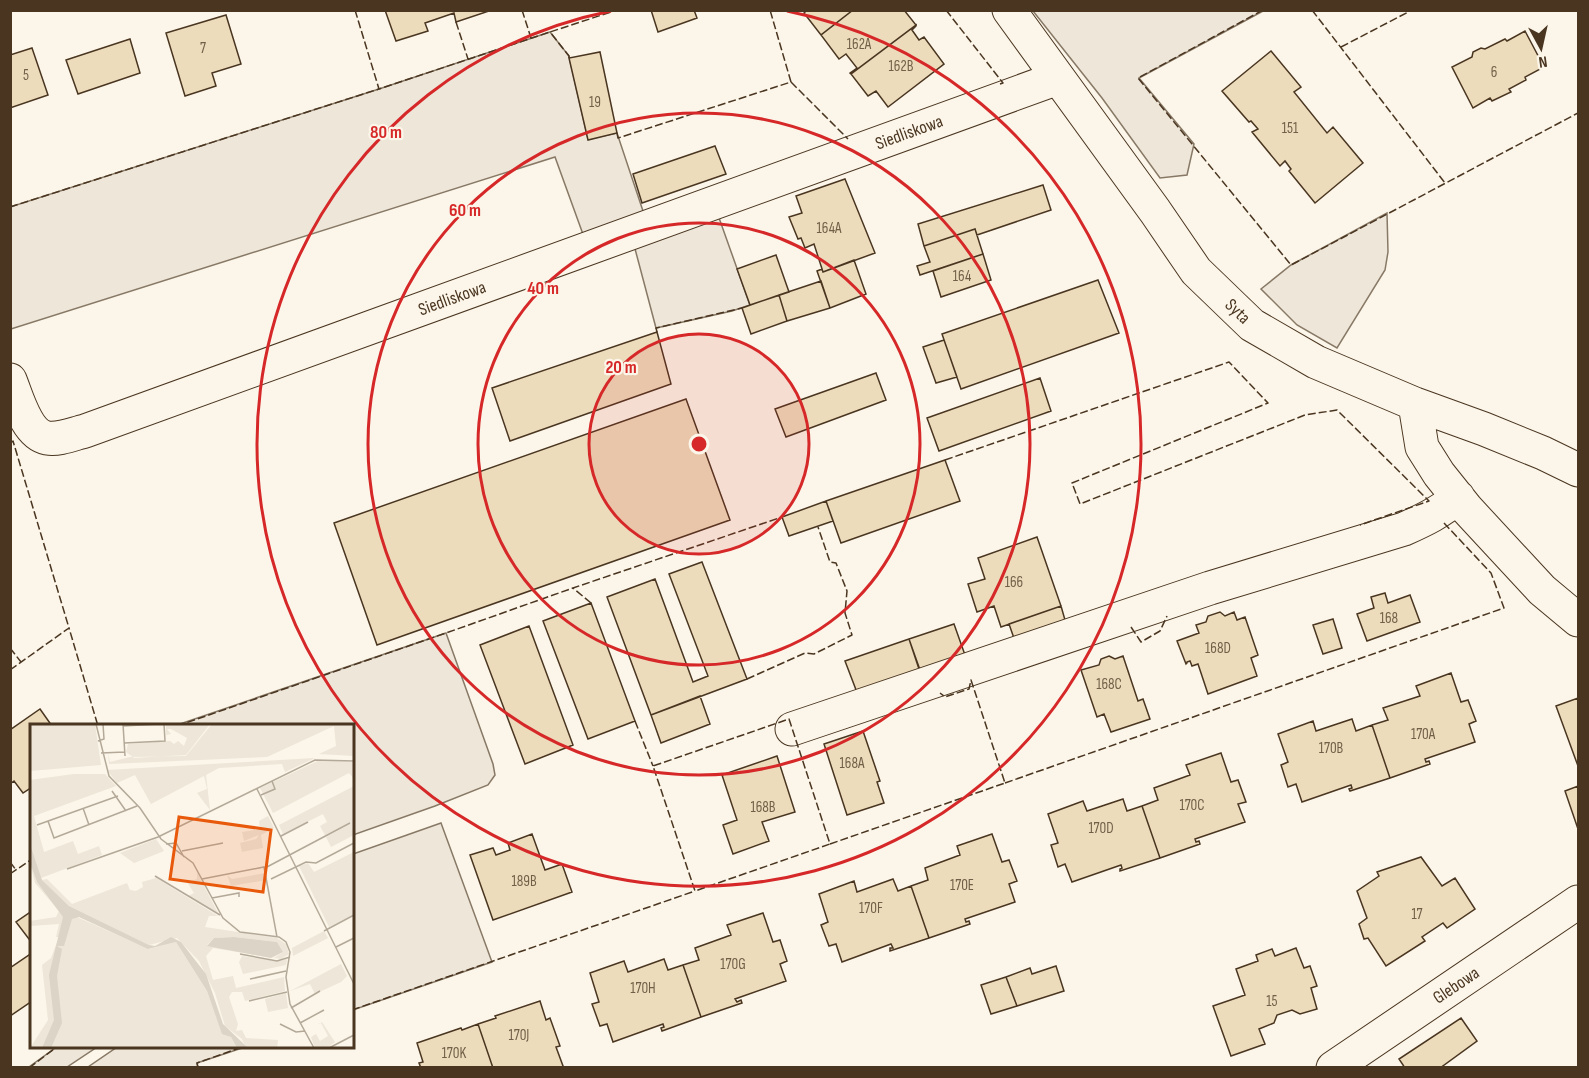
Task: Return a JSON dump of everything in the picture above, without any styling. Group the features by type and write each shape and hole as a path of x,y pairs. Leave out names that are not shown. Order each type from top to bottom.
{"street":[{"name":"Syta","path":"1009,10 1196,271 1252,325 1316,362 1415,404 1543,453 1578,470"},
{"name":"Siedliskowa","path":"10,380 17,417 33,431 47,438 64,437 1058,78"},
{"path":"1415,404 1422,447 1439,474 1467,509 1542,590 1578,620"},
{"path":"792,729 1210,588 1404,529 1444,509 1458,497"},
{"name":"Glebowa","path":"1333,1068 1578,902"}],"shaded area":[{"path":"1033,11 1263,11 1139,78 1194,144 1187,175 1160,178 1102,98"},
{"path":"550,32 569,56 588,139 617,133 644,214 584,237 555,157 11,329 10,207"},
{"path":"1387,213 1388,252 1385,270 1337,348 1297,325 1261,289 1291,265"},
{"path":"718,215 750,305 656,328 634,245"},
{"path":"446,633 495,775 488,785 354,835 354,724 180,724"},
{"path":"441,823 492,962 354,1010 354,854"},
{"path":"55,1048 96,1048 67,1067 29,1067"},
{"path":"116,1048 242,1048 197,1063 198,1067 88,1067"}],"building":[{"path":"385,10 489,11 456,22 454,13 425,23 428,31 396,41"},
{"path":"651,10 694,10 697,18 658,32"},
{"path":"807,10 853,10 821,35 804,13"},
{"path":"853,10 904,10 916,25 851,74 857,68 846,54 839,59 821,35"},
{"path":"226,15 241,64 212,73 216,86 185,96 166,33"},
{"path":"916,25 912,30 919,40 924,37 944,64 888,107 876,91 868,96 851,74"},
{"path":"1525,31 1544,67 1509,89 1511,92 1492,101 1490,98 1473,108 1452,67 1472,57 1473,52 1481,48 1485,49 1505,39 1507,41"},
{"path":"130,39 140,73 78,94 66,60"},
{"path":"32,48 48,95 10,108 10,55"},
{"path":"1271,51 1301,87 1294,92 1327,133 1333,127 1363,163 1315,203 1289,171 1291,169 1285,161 1280,166 1252,132 1258,129 1222,91"},
{"path":"600,52 617,133 588,140 569,58"},
{"path":"715,146 726,174 642,203 633,174"},
{"path":"845,179 875,253 823,272 814,244 805,248 801,238 798,239 789,217 802,213 796,196"},
{"path":"1043,185 1051,210 977,235 975,229 924,246 918,224"},
{"path":"975,229 983,254 920,275 917,266 930,262 924,246"},
{"path":"983,254 991,280 941,297 933,271"},
{"path":"776,255 789,292 750,305 737,269"},
{"path":"854,260 866,294 830,308 817,271 822,269 823,272"},
{"path":"1098,280 1119,333 961,389 942,334"},
{"path":"821,281 830,308 787,321 779,295"},
{"path":"779,295 787,321 751,334 742,308"},
{"path":"657,332 671,384 510,441 492,388"},
{"path":"944,340 957,377 936,383 923,347"},
{"path":"876,373 886,400 786,437 775,409"},
{"path":"1040,378 1051,411 939,451 927,418"},
{"path":"686,399 730,520 377,645 334,523"},
{"path":"945,460 960,501 841,543 826,501"},
{"path":"826,501 833,521 789,536 782,517"},
{"path":"1037,537 1061,606 1001,627 994,606 977,612 968,584 985,579 978,558"},
{"path":"702,562 747,679 651,715 607,597 655,579 693,682 708,676 669,574"},
{"path":"1385,593 1388,603 1410,595 1420,622 1367,641 1357,614 1374,608 1371,597"},
{"path":"591,603 635,721 588,739 543,621"},
{"path":"1061,606 1067,627 1016,644 1009,624"},
{"path":"1220,612 1225,616 1234,612 1237,620 1245,617 1258,655 1251,658 1257,676 1208,694 1198,664 1192,666 1190,661 1186,664 1177,641 1199,633 1196,625 1206,622 1208,616"},
{"path":"1333,619 1342,648 1323,654 1313,625"},
{"path":"954,624 965,655 920,670 909,639"},
{"path":"529,626 573,745 525,764 480,645"},
{"path":"909,639 921,675 858,695 845,661"},
{"path":"1109,656 1115,659 1123,656 1138,701 1143,699 1150,719 1111,732 1104,714 1097,717 1081,670 1099,665 1101,659"},
{"path":"1451,673 1461,702 1468,700 1476,721 1469,724 1475,742 1425,759 1430,764 1390,778 1372,725 1388,720 1383,708 1420,696 1416,686"},
{"path":"700,696 710,724 661,743 651,715"},
{"path":"1578,698 1578,766 1556,706"},
{"path":"40,709 51,724 30,724 30,788 23,793 14,781 10,784 10,730"},
{"path":"1352,719 1356,731 1372,725 1390,778 1350,791 1351,785 1302,802 1296,784 1288,787 1281,765 1288,762 1278,734 1313,721 1316,731"},
{"path":"863,731 880,781 877,782 884,803 847,815 824,744"},
{"path":"1221,753 1231,782 1238,780 1246,802 1238,804 1245,822 1195,839 1200,844 1160,858 1142,806 1158,800 1154,788 1190,775 1186,765"},
{"path":"777,756 795,812 762,822 769,841 733,854 723,825 737,820 722,775"},
{"path":"1578,786 1578,829 1565,791"},
{"path":"1123,799 1127,811 1142,806 1160,858 1120,871 1121,865 1072,882 1065,864 1058,867 1051,845 1058,843 1048,814 1083,801 1087,811"},
{"path":"532,834 545,870 562,864 572,892 493,920 470,855 493,848 496,855 510,850 508,843"},
{"path":"992,834 1002,862 1009,860 1017,881 1009,884 1015,902 965,919 970,924 929,938 911,886 928,880 925,868 960,855 957,846"},
{"path":"1421,857 1442,886 1455,878 1475,909 1447,928 1443,923 1422,937 1425,941 1386,966 1368,938 1364,939 1359,924 1367,918 1357,891 1379,876 1377,872"},
{"path":"893,879 898,891 911,886 929,938 890,951 890,948 893,948 891,944 842,962 836,944 829,946 821,925 828,922 819,894 854,881 857,892"},
{"path":"30,912 30,940 16,922"},
{"path":"763,913 773,942 780,940 787,961 780,964 786,981 735,999 737,1002 741,1000 742,1003 701,1017 683,965 699,960 695,948 731,935 727,925"},
{"path":"1296,948 1304,968 1310,966 1317,986 1311,988 1317,1009 1300,1014 1292,1010 1277,1015 1274,1023 1259,1029 1265,1044 1231,1056 1213,1006 1245,995 1236,969 1258,961 1256,955 1272,949 1275,956"},
{"path":"30,954 30,1002 10,1016 10,968"},
{"path":"664,959 668,970 683,965 701,1017 662,1031 663,1024 613,1042 607,1024 600,1026 592,1004 599,1002 590,973 624,961 628,972"},
{"path":"1056,966 1064,991 1017,1006 1006,977 1030,968 1032,974"},
{"path":"1006,977 1017,1006 991,1014 981,985"},
{"path":"540,1001 546,1020 550,1018 560,1046 556,1047 563,1066 559,1068 493,1068 478,1024"},
{"path":"1461,1018 1477,1041 1440,1068 1405,1068 1399,1059"},
{"path":"478,1024 493,1068 421,1068 419,1063 423,1062 417,1043"}],"fence":[{"path":"355,10 379,89 550,32"},
{"path":"522,10 531,38"},
{"path":"569,58 550,32 617,10"},
{"path":"617,133 618,138 791,82 770,10"},
{"path":"946,10 1003,83 1000,84"},
{"path":"1263,10 1138,78 1291,265 1578,113"},
{"path":"1312,10 1445,183"},
{"path":"1341,47 1412,10"},
{"path":"456,22 468,59"},
{"path":"791,82 848,139"},
{"path":"10,207 379,89"},
{"path":"657,332 656,328 742,308"},
{"path":"945,460 1229,362 1268,403 1072,483 1080,504 1305,415 1337,410 1429,501 1360,525"},
{"path":"10,443 13,441 69,628"},
{"path":"591,603 573,588 782,517"},
{"path":"1005,783 1504,608 1491,573 1444,523"},
{"path":"747,679 805,653 814,654 852,635 845,613 847,591 836,563 830,562 818,527"},
{"path":"183,724 573,588"},
{"path":"1131,627 1141,642 1160,631 1167,616"},
{"path":"10,670 69,628 97,724"},
{"path":"10,648 21,662"},
{"path":"830,844 1005,783 971,680 969,689 945,697 940,693"},
{"path":"789,719 830,844 695,891 653,766 789,719"},
{"path":"635,721 653,766"},
{"path":"10,874 30,860"},
{"path":"10,862 16,870"},
{"path":"354,1009 695,891"},
{"path":"29,1068 55,1048"},
{"path":"198,1068 197,1063 239,1048"}]}
